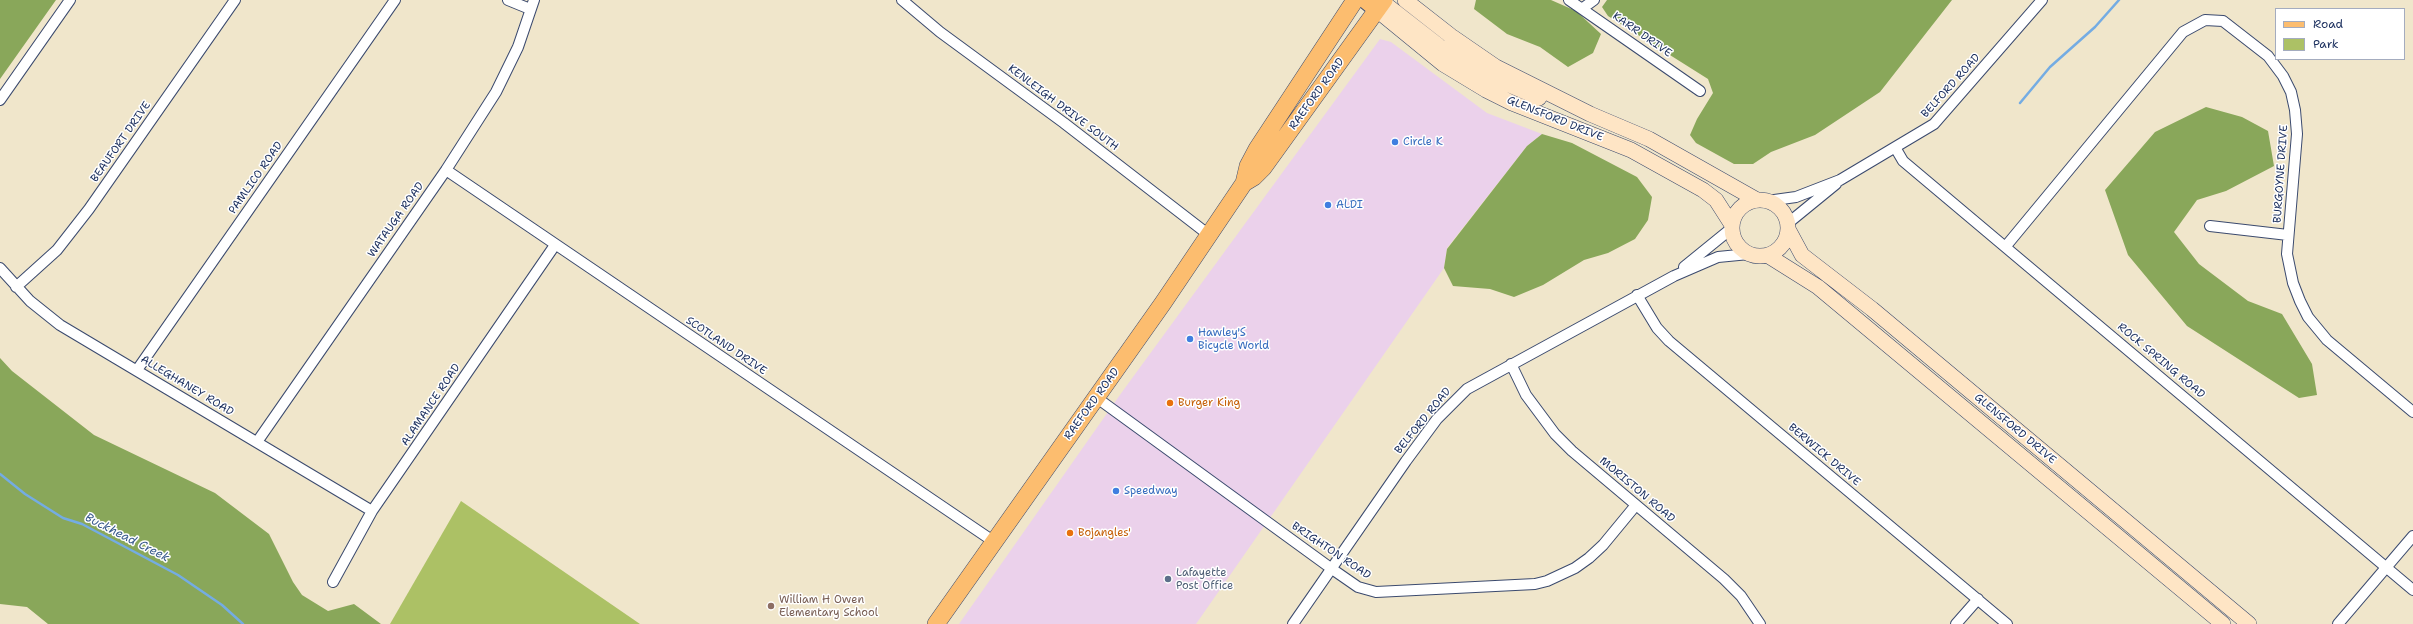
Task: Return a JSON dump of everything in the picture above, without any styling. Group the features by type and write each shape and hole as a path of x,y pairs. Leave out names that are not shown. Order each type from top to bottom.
{"highway":[{"name":"RAEFORD ROAD","path":"936,624 993,541 1097,398 1244,183 1248,166 1257,149 1355,0"},
{"name":"RAEFORD ROAD","path":"1244,183 1254,178 1263,168 1378,2"}],"main road":[{"name":"GLENSFORD DRIVE","path":"1405,0 1451,36 1496,67 1590,114 1649,139 1762,200"},
{"name":"GLENSFORD DRIVE","path":"1378,2 1443,64 1486,90 1512,103 1631,150 1703,190 1716,200 1732,227"},
{"path":"1378,2 1475,70 1529,95 1590,114"},
{"path":"1762,200 1782,211 1787,226 1782,246 1766,255 1749,254 1735,242 1732,227 1734,216 1740,208 1748,202 1762,200"},
{"name":"GLENSFORD DRIVE","path":"1787,226 1802,255 1856,296 2249,624"},
{"name":"GLENSFORD DRIVE","path":"1766,255 1805,277 1823,291 2223,624"}],"street":[{"path":"0,100 70,0"},
{"name":"BEAUFORT DRIVE","path":"16,287 57,250 89,210 234,0"},
{"name":"PAMLICO ROAD","path":"137,370 395,0"},
{"path":"508,0 532,4"},
{"name":"KENLEIGH DRIVE SOUTH","path":"902,0 940,32 1064,123 1209,235"},
{"name":"KARR DRIVE","path":"1570,0 1700,91"},
{"path":"1583,8 1594,0"},
{"name":"BELFORD ROAD","path":"1762,200 1796,197 1840,180 1896,149 1934,124 2042,0"},
{"name":"WATAUGA ROAD","path":"256,442 446,170 508,71 532,4"},
{"name":"BURGOYNE DRIVE","path":"2006,246 2183,32 2199,22 2211,19 2229,24 2268,56 2283,76 2291,92 2295,110 2297,134 2287,254 2293,283 2308,317 2327,340 2413,412"},
{"name":"ROCK SPRING ROAD","path":"1896,149 1903,161 2006,246 2413,590"},
{"name":"SCOTLAND DRIVE","path":"446,170 993,541"},
{"name":"BELFORD ROAD","path":"1787,226 1840,180"},
{"path":"2210,226 2288,235"},
{"name":"BELFORD ROAD","path":"1674,276 1732,227"},
{"name":"ALAMANCE ROAD","path":"333,582 372,511 555,245"},
{"name":"BELFORD ROAD","path":"1293,624 1406,460 1451,404 1480,379 1511,364 1674,276 1718,257 1749,254"},
{"name":"ALLEGHANEY ROAD","path":"0,268 16,287 60,325 372,511"},
{"name":"BERWICK DRIVE","path":"1637,295 1657,328 1669,341 2007,624"},
{"name":"MORISTON ROAD","path":"1511,364 1526,395 1555,434 1724,579 1741,596 1760,624"},
{"name":"BRIGHTON ROAD","path":"1097,398 1332,569 1358,587 1376,592 1535,584 1558,577 1589,558 1603,545 1636,505"},
{"path":"2338,624 2413,536"},
{"path":"1956,624 1978,599"},
{"path":"2342,624 2349,612"}],"shaded area":[{"path":"1380,39 1391,42 1487,113 1542,134 1527,146 1447,248 1444,268 1196,624 959,624 1122,392"}],"green space":[{"path":"0,0 56,0 0,79"},
{"path":"1476,0 1551,0 1576,11 1601,34 1593,53 1568,67 1540,47 1507,34 1474,9"},
{"path":"1607,0 1952,0 1880,92 1815,135 1771,152 1753,164 1734,164 1696,143 1690,135 1697,119 1713,93 1708,79 1608,16 1602,7"},
{"path":"2206,107 2242,117 2268,131 2274,166 2226,191 2197,200 2174,232 2199,264 2248,301 2282,314 2312,364 2317,395 2299,398 2187,326 2128,255 2105,190 2155,132"},
{"path":"1542,134 1572,143 1637,177 1652,197 1648,220 1635,239 1608,253 1584,260 1543,285 1514,297 1490,289 1453,286 1444,268 1447,249 1527,146"},
{"path":"0,358 12,371 94,435 215,493 269,534 293,582 302,595 328,611 354,604 381,624 48,624 27,607 0,604"},
{"path":"461,501 640,624 390,624"}],"waterway":[{"path":"2020,103 2050,67 2095,27 2119,0"},
{"name":"Buckhead Creek","path":"0,474 25,494 63,518 82,524 178,575 222,605 243,624"}],"place":[{"name":"Circle K","path":"1395,142"},
{"name":"ALDI","path":"1328,205"},
{"name":"Hawley'S Bicycle World","path":"1190,339"},
{"name":"Burger King","path":"1170,403"},
{"name":"Speedway","path":"1116,491"},
{"name":"Bojangles'","path":"1070,533"},
{"name":"Lafayette Post Office","path":"1168,579"},
{"name":"William H Owen Elementary School","path":"771,606"}]}
